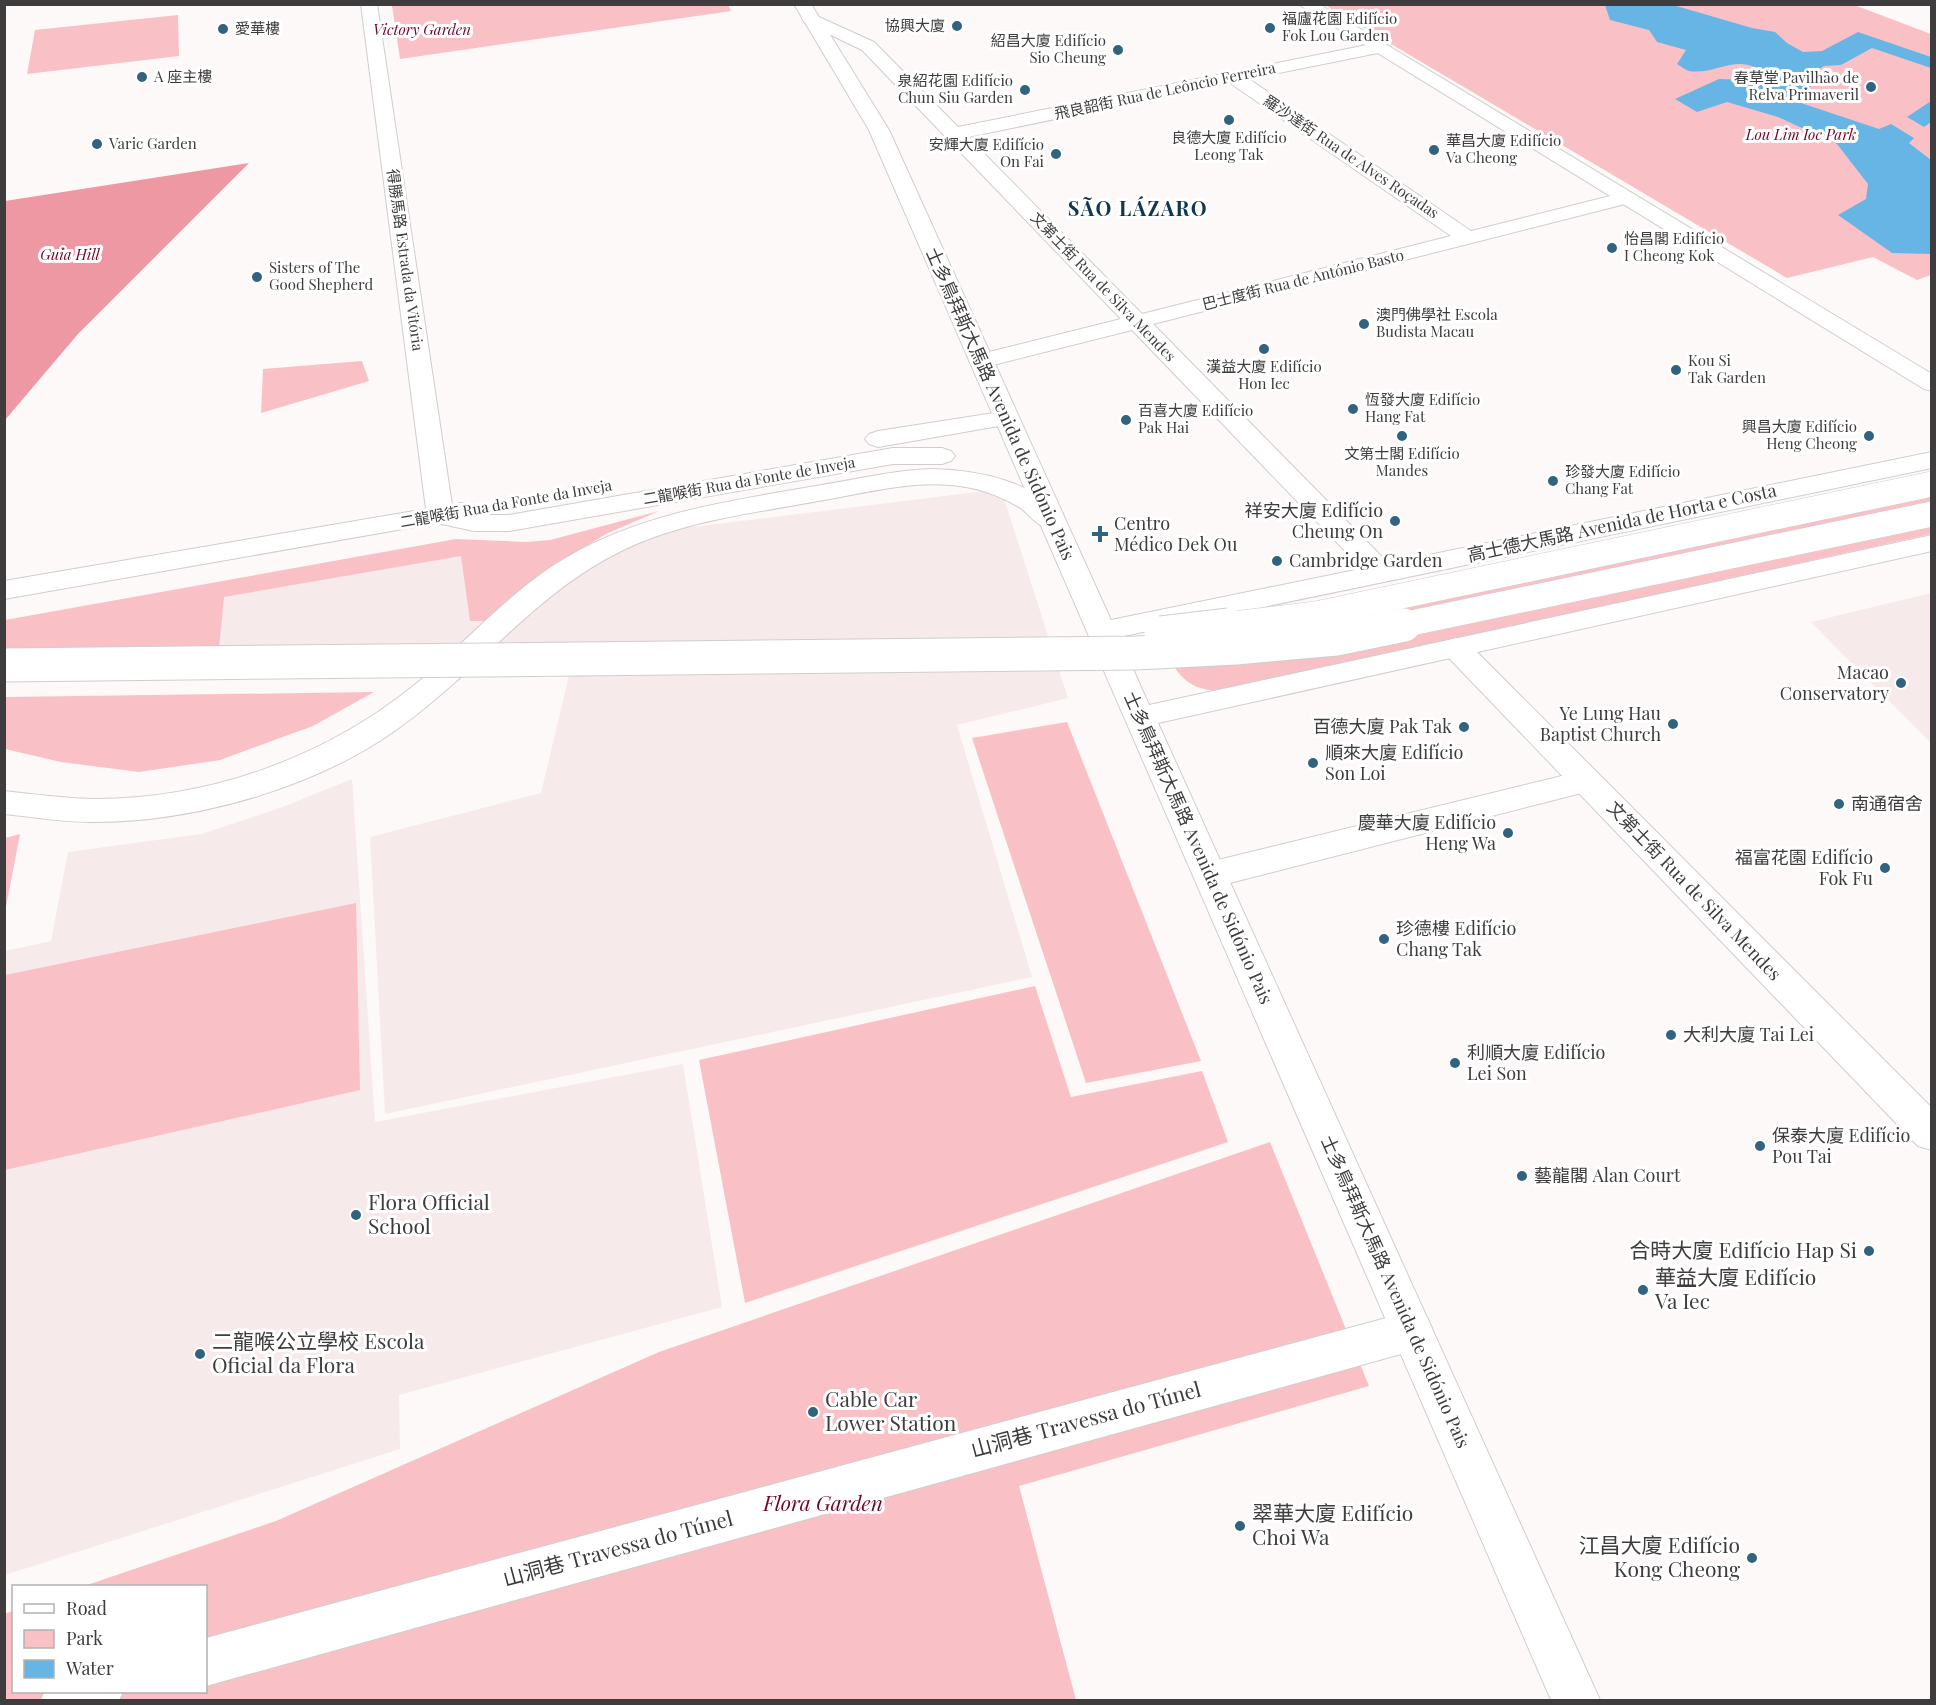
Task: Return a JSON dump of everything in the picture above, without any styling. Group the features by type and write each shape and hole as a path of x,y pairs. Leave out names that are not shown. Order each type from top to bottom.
{"street":[{"name":"得勝馬路 Estrada da Vitória","path":"369,4 440,515"},
{"path":"1306,4 1932,384"},
{"name":"文第士街 Rua de Silva Mendes","path":"806,11 868,46 1382,573"},
{"name":"士多鳥拜斯大馬路 Avenida de Sidónio Pais","path":"806,11 879,130 1576,1701"},
{"name":"飛良韶街 Rua de Leôncio Ferreira","path":"954,134 1377,48"},
{"name":"羅沙達街 Rua de Alves Roçadas","path":"1233,77 1468,238"},
{"name":"巴士度街 Rua de António Basto","path":"981,361 1626,198"},
{"name":"二龍喉街 Rua da Fonte da Inveja","path":"4,590 1007,418"},
{"name":"二龍喉街 Rua da Fonte de Inveja","path":"440,515 458,522 474,524 509,523 881,458 914,455 954,458 998,469 1030,488 1049,513"},
{"name":"高士德大馬路 Avenida de Horta e Costa","path":"1101,631 1932,460"},
{"path":"4,802 55,809 110,811 169,805 204,798 285,775 338,750 386,723 424,693 543,586 576,563 652,528 694,516 902,479 947,477 969,480 1010,492 1049,513"},
{"path":"965,654 1316,614 1932,484"},
{"path":"4,665 1177,652 1257,648 1336,639 1932,514"},
{"path":"1140,717 1932,543"},
{"name":"文第士街 Rua de Silva Mendes","path":"1456,648 1932,1134"},
{"path":"1210,875 1586,781"},
{"name":"山洞巷 Travessa do Túnel","path":"207,1662 1412,1331"},
{"path":"65,1701 94,1693"}],"shaded area":[{"path":"1001,489 1068,698 957,725 1032,977 385,1114 370,837 541,793 575,650 203,653 215,586"},
{"name":"Macao Conservatory","path":"1932,593 1931,743 1811,622"},
{"name":"Flora Official School","path":"352,779 375,1122 683,1064 722,1307 399,1395 400,1449 5,1575 5,951 51,941 68,852 201,834 280,808"}],"green space":[{"name":"Victory Garden","path":"728,4 731,11 400,59 392,6"},
{"name":"Lou Lim Ioc Park","path":"1325,5 1854,5 1931,34 1931,275 1917,280 1873,257 1787,278"},
{"path":"178,15 179,56 27,74 35,30"},
{"name":"Guia Hill","path":"249,163 78,334 5,420 5,201"},
{"path":"362,361 369,381 261,413 263,369"},
{"path":"1931,484 1931,534 1226,690 1208,690 1193,685 1180,674 1171,659"},
{"path":"659,511 606,534 564,559 495,621 470,621 461,556 224,597 219,649 5,650 5,620 456,539 526,542 550,540"},
{"path":"374,692 313,726 220,760 139,772 61,762 5,749 5,697"},
{"path":"1067,722 1201,1061 1086,1083 972,738"},
{"path":"20,834 5,912 5,838"},
{"path":"356,903 360,1090 5,1170 5,975"},
{"path":"1035,986 1071,1097 1202,1071 1228,1142 745,1303 699,1060"},
{"name":"Flora Garden","path":"1270,1142 1369,1386 1019,1486 1076,1700 5,1700 4,1614 12,1611 12,1693 207,1693 207,1585 87,1585 276,1521 659,1352"}],"water":[{"path":"1605,5 1673,5 1752,28 1775,32 1787,43 1803,52 1822,51 1858,32 1931,57 1931,68 1872,48 1841,65 1824,66 1810,75 1814,84 1792,100 1879,129 1891,124 1914,138 1909,143 1931,160 1931,254 1892,253 1838,215 1866,199 1868,184 1837,144 1778,117 1727,102 1697,112 1675,99 1719,79 1749,80 1755,67 1738,64 1698,72 1688,70 1677,64 1686,50 1657,42 1649,30 1610,20"},
{"path":"1931,101 1931,122 1924,127 1907,117"}],"place":[{"name":"協興大廈","path":"957,26"},
{"name":"福廬花園 Edifício Fok Lou Garden","path":"1270,28"},
{"name":"愛華樓","path":"223,29"},
{"name":"紹昌大廈 Edifício Sio Cheung","path":"1118,50"},
{"name":"A 座主樓","path":"142,77"},
{"name":"春草堂 Pavilhão de Relva Primaveril","path":"1871,87"},
{"name":"泉紹花園 Edifício Chun Siu Garden","path":"1025,90"},
{"name":"良德大廈 Edifício Leong Tak","path":"1229,120"},
{"name":"Varic Garden","path":"97,144"},
{"name":"華昌大廈 Edifício Va Cheong","path":"1434,150"},
{"name":"安輝大廈 Edifício On Fai","path":"1056,154"},
{"name":"怡昌閣 Edifício I Cheong Kok","path":"1612,248"},
{"name":"Sisters of The Good Shepherd","path":"257,277"},
{"name":"澳門佛學社 Escola Budista Macau","path":"1364,324"},
{"name":"漢益大廈 Edifício Hon Iec","path":"1264,349"},
{"name":"Kou Si Tak Garden","path":"1676,370"},
{"name":"恆發大廈 Edifício Hang Fat","path":"1353,409"},
{"name":"百喜大廈 Edifício Pak Hai","path":"1126,420"},
{"name":"文第士閣 Edifício Mandes","path":"1402,436"},
{"name":"興昌大廈 Edifício Heng Cheong","path":"1869,436"},
{"name":"珍發大廈 Edifício Chang Fat","path":"1553,481"},
{"name":"祥安大廈 Edifício Cheung On","path":"1395,521"},
{"name":"Centro Médico Dek Ou","path":"1100,534"},
{"name":"Cambridge Garden","path":"1277,561"},
{"name":"Macao Conservatory","path":"1901,683"},
{"name":"Ye Lung Hau Baptist Church","path":"1673,724"},
{"name":"百德大廈 Pak Tak","path":"1464,727"},
{"name":"順來大廈 Edifício Son Loi","path":"1313,763"},
{"name":"南通宿舍","path":"1839,804"},
{"name":"慶華大廈 Edifício Heng Wa","path":"1508,833"},
{"name":"福富花園 Edifício Fok Fu","path":"1885,868"},
{"name":"珍德樓 Edifício Chang Tak","path":"1384,939"},
{"name":"大利大廈 Tai Lei","path":"1671,1035"},
{"name":"利順大廈 Edifício Lei Son","path":"1455,1063"},
{"name":"保泰大廈 Edifício Pou Tai","path":"1760,1146"},
{"name":"藝龍閣 Alan Court","path":"1522,1176"},
{"name":"Flora Official School","path":"356,1215"},
{"name":"合時大廈 Edifício Hap Si","path":"1869,1251"},
{"name":"華益大廈 Edifício Va Iec","path":"1643,1290"},
{"name":"二龍喉公立學校 Escola Oficial da Flora","path":"200,1354"},
{"name":"Cable Car Lower Station","path":"813,1412"},
{"name":"翠華大廈 Edifício Choi Wa","path":"1240,1526"},
{"name":"江昌大廈 Edifício Kong Cheong","path":"1752,1558"}],"district":[{"name":"SÃO LÁZARO","path":"1138,209"}]}
